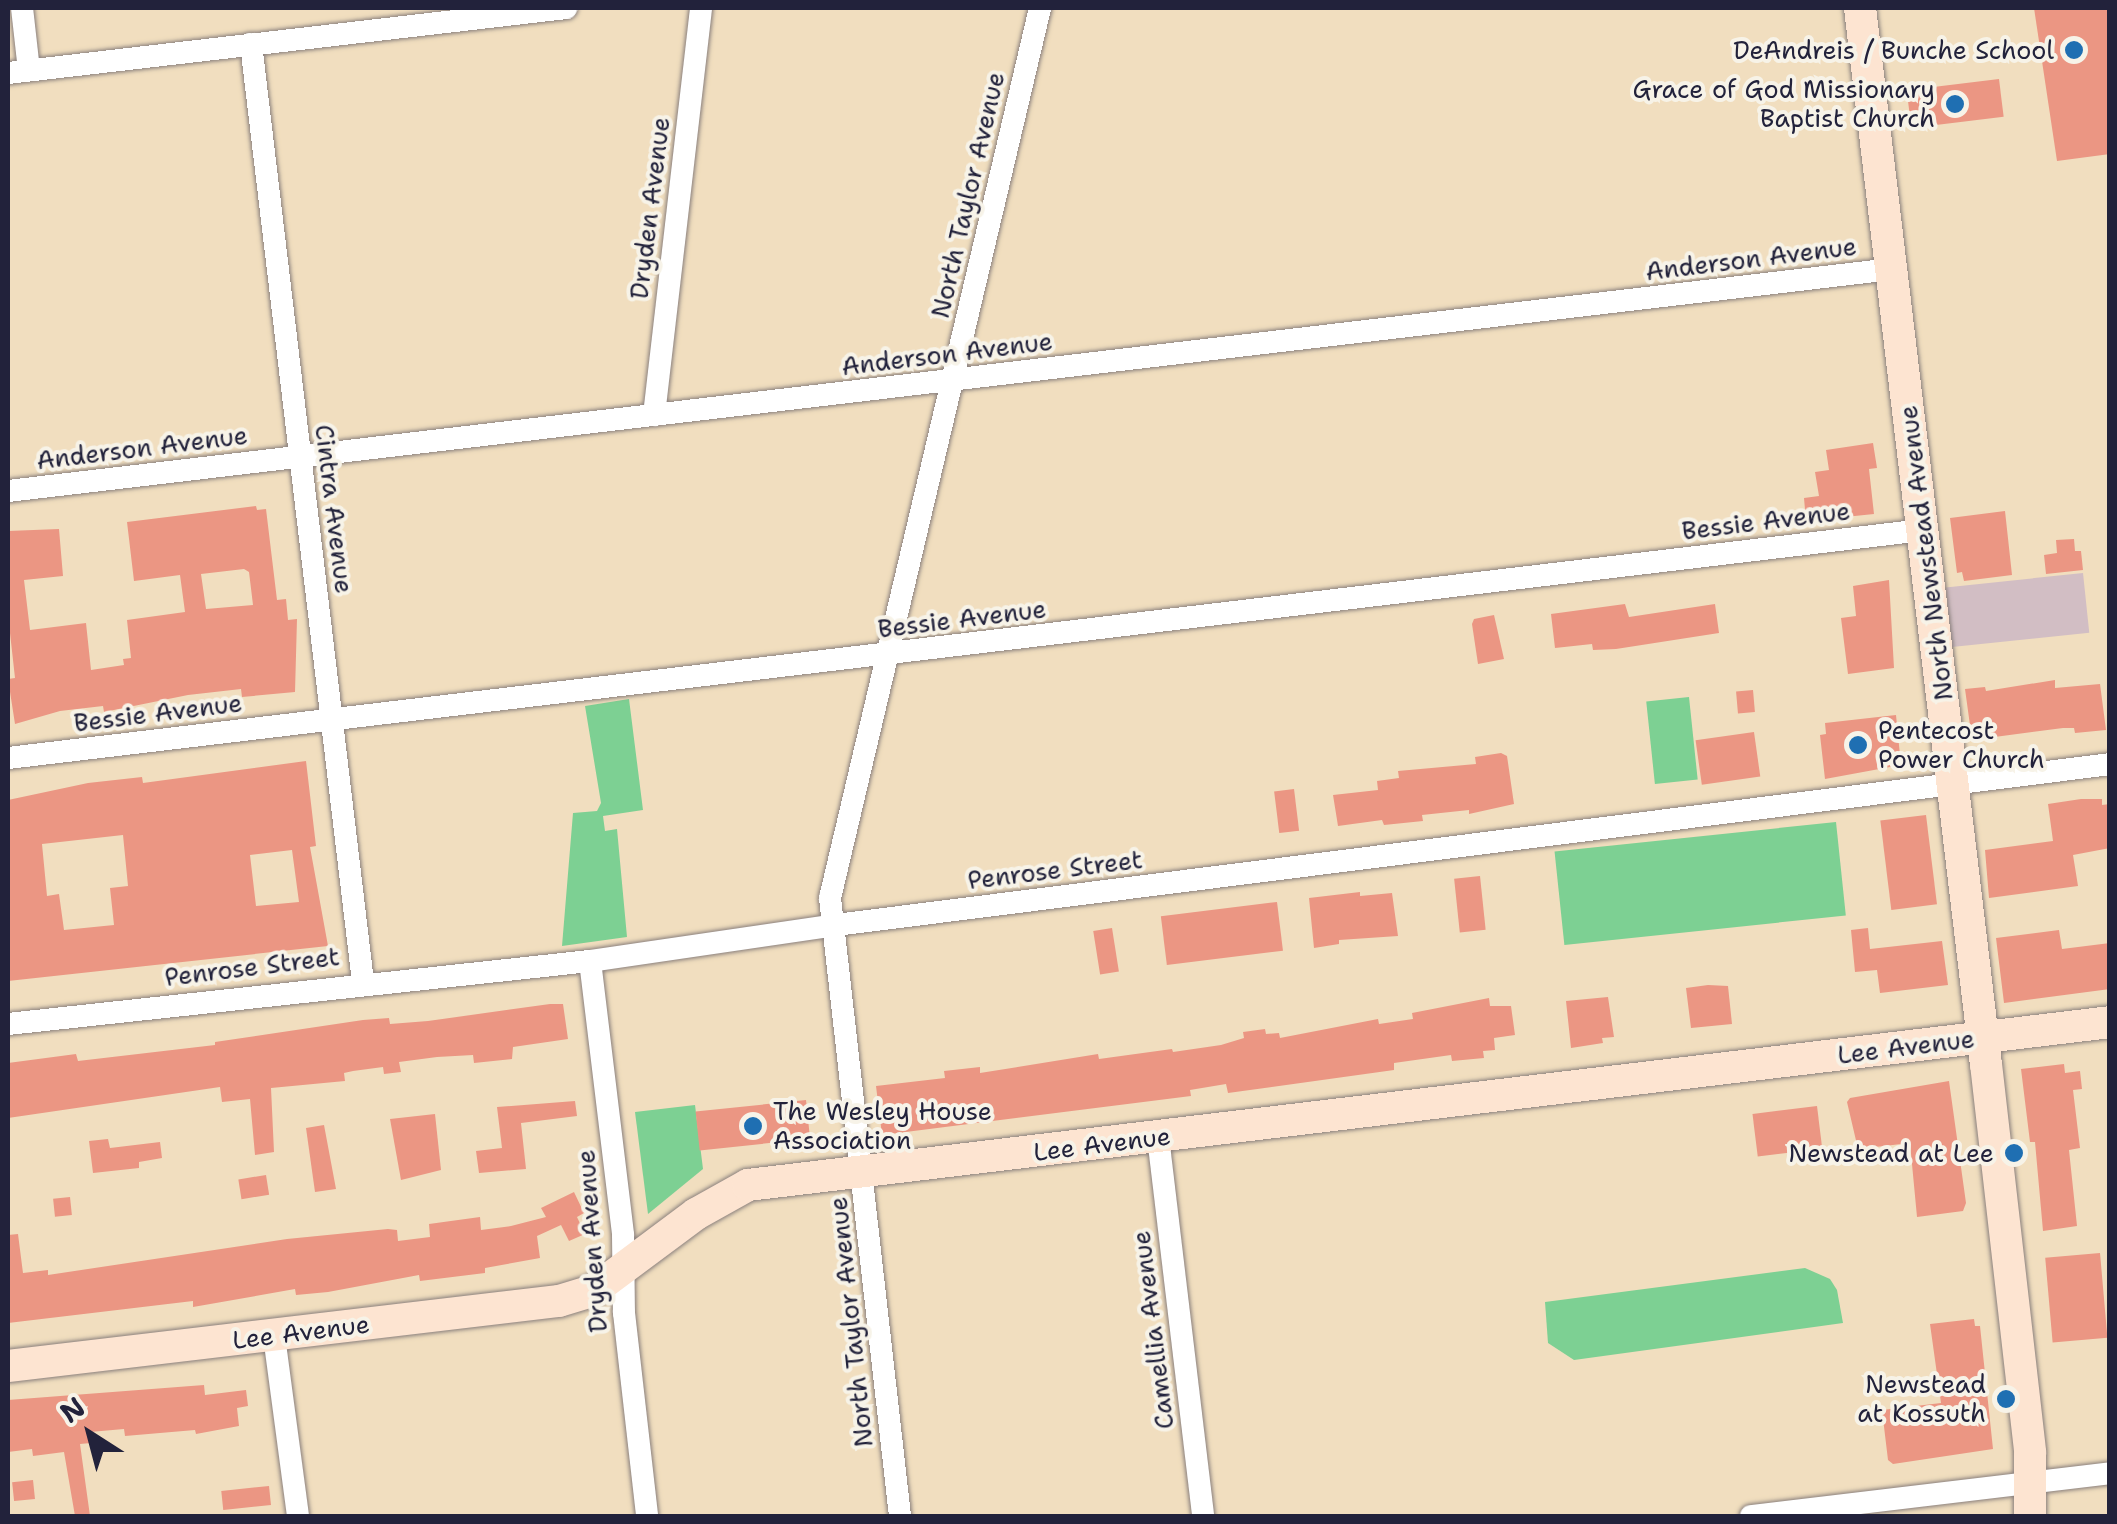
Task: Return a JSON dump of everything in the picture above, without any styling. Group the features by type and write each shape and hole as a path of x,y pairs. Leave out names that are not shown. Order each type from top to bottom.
{"street":[{"path":"22,8 18,71 566,8"},
{"name":"Dryden Avenue","path":"654,415 701,8"},
{"name":"North Taylor Avenue","path":"900,1516 830,898 1040,8"},
{"name":"North Newstead Avenue","path":"1860,8 2030,1453 2030,1516"},
{"name":"Cintra Avenue","path":"251,44 363,982"},
{"name":"Anderson Avenue","path":"8,491 1892,269"},
{"name":"Bessie Avenue","path":"8,758 1923,530"},
{"name":"Penrose Street","path":"8,1024 363,982 590,961 832,926 2110,764"},
{"name":"Dryden Avenue","path":"590,961 623,1235 623,1271 647,1516"},
{"name":"Lee Avenue","path":"8,1366 559,1301 594,1290 727,1193 748,1185 2110,1022"},
{"name":"Camellia Avenue","path":"1158,1137 1203,1516"},
{"path":"274,1336 298,1516"},
{"path":"1751,1516 2110,1473"}],"shaded area":[{"path":"2083,573 2089,633 1952,647 1946,587"}],"green space":[{"path":"1689,697 1698,780 1655,784 1646,701"},
{"path":"629,699 643,810 603,816 605,831 617,829 627,937 562,946 573,813 597,811 601,803 585,706"},
{"path":"1836,822 1846,915 1564,945 1555,852"},
{"path":"695,1105 703,1169 648,1214 635,1112"},
{"path":"1805,1268 1830,1279 1837,1290 1843,1323 1574,1360 1548,1343 1545,1302"}],"building":[{"name":"DeAndreis / Bunche School","path":"2034,8 2110,8 2110,154 2057,161"},
{"name":"Grace of God Missionary Baptist Church","path":"1999,79 2004,117 1911,128 1907,90"},
{"path":"1873,443 1877,468 1869,469 1874,514 1806,521 1804,498 1819,496 1815,472 1829,470 1826,450"},
{"path":"256,506 257,510 266,509 277,600 286,599 288,620 297,619 295,692 242,697 241,689 188,695 104,712 103,706 60,711 15,724 8,679 15,678 8,615 8,531 59,529 63,576 24,580 30,630 86,623 91,670 124,665 123,659 131,658 127,620 185,612 180,575 134,581 127,522","holes":["244,569 249,572 253,605 206,609 201,574"]},
{"path":"2005,511 2012,575 1964,581 1962,572 1957,573 1950,518"},
{"path":"2074,539 2075,551 2081,551 2083,570 2046,574 2044,555 2057,553 2056,540"},
{"path":"1889,580 1894,668 1848,674 1841,618 1856,616 1853,586"},
{"path":"1625,604 1629,617 1715,604 1719,633 1616,649 1593,650 1592,644 1555,648 1551,614"},
{"path":"1494,615 1504,659 1478,664 1472,624 1474,619"},
{"path":"2055,680 2055,688 2100,684 2106,730 2075,733 2074,728 2063,728 1972,740 1965,689 1985,687 1986,691"},
{"path":"1753,690 1755,712 1738,713 1736,691"},
{"name":"Pentecost Power Church","path":"1896,715 1901,765 1825,779 1820,735 1826,734 1825,723"},
{"path":"1754,732 1760,777 1702,785 1696,740"},
{"path":"1501,753 1507,756 1514,804 1469,814 1469,810 1422,815 1423,821 1384,825 1382,820 1338,826 1333,795 1378,790 1377,781 1399,778 1398,771 1476,764 1475,757"},
{"path":"306,761 316,846 310,847 328,946 8,981 8,800 88,783 142,777 143,783","holes":["123,835 128,886 110,888 114,925 64,930 59,894 47,896 42,844","292,850 299,902 256,906 250,855"]},
{"path":"1294,789 1299,831 1279,833 1274,791"},
{"path":"2102,799 2102,805 2110,804 2110,848 2073,855 2078,886 1989,898 1985,850 2053,841 2048,804"},
{"path":"1926,815 1937,904 1891,910 1880,821"},
{"path":"1480,876 1486,930 1460,932 1454,879"},
{"path":"1360,892 1360,896 1392,893 1398,936 1339,940 1339,944 1314,948 1309,898"},
{"path":"1277,902 1283,951 1167,965 1161,916"},
{"path":"1112,928 1119,971 1100,974 1093,931"},
{"path":"1868,928 1870,949 1942,941 1948,985 1880,993 1877,970 1855,972 1851,930"},
{"path":"2059,930 2062,949 2110,943 2110,989 2004,1003 1996,938"},
{"path":"1728,986 1732,1024 1691,1028 1686,988"},
{"path":"1608,997 1614,1037 1602,1038 1603,1043 1571,1048 1566,1001"},
{"path":"1489,998 1490,1006 1511,1006 1515,1035 1494,1038 1495,1050 1483,1051 1484,1058 1452,1061 1451,1055 1394,1063 1394,1070 1228,1093 1226,1084 1190,1090 1191,1096 882,1135 876,1086 945,1078 944,1071 980,1067 980,1073 1098,1054 1099,1059 1221,1045 1244,1038 1243,1032 1265,1029 1266,1034 1279,1033 1280,1038 1378,1019 1379,1024 1413,1019 1412,1013"},
{"path":"563,1004 568,1039 513,1047 512,1059 474,1063 473,1055 437,1057 399,1062 401,1072 384,1074 383,1067 344,1073 345,1081 271,1088 274,1152 255,1155 250,1099 222,1102 220,1087 8,1118 8,1063 76,1054 78,1061 215,1045 363,1020 389,1018 390,1024 428,1021"},
{"path":"2064,1064 2065,1073 2080,1071 2082,1089 2073,1090 2080,1148 2069,1150 2077,1226 2043,1231 2035,1142 2030,1142 2021,1069"},
{"path":"1949,1081 1966,1203 1963,1211 1917,1217 1910,1143 1858,1149 1847,1102 1850,1098"},
{"name":"The Wesley House Association","path":"806,1100 810,1139 700,1150 696,1112"},
{"path":"575,1101 577,1116 521,1123 526,1169 479,1173 476,1151 502,1148 497,1107"},
{"path":"1817,1106 1822,1149 1758,1157 1752,1114"},
{"path":"435,1114 441,1170 401,1180 390,1119"},
{"path":"324,1125 336,1189 315,1192 306,1128"},
{"path":"108,1139 110,1148 160,1142 162,1158 139,1162 139,1168 93,1173 89,1141"},
{"path":"266,1175 269,1195 241,1199 238,1179"},
{"path":"574,1192 584,1213 577,1217 585,1234 569,1241 561,1225 537,1236 540,1258 485,1268 485,1273 420,1281 419,1275 328,1292 296,1295 295,1289 193,1307 193,1301 8,1323 8,1235 18,1234 23,1273 48,1270 48,1275 287,1239 388,1229 397,1230 398,1241 430,1237 429,1224 480,1217 481,1230 511,1226 546,1217 541,1208"},
{"path":"70,1197 72,1215 55,1217 53,1199"},
{"path":"2100,1253 2107,1338 2053,1342 2045,1258"},
{"path":"1974,1319 1975,1326 1980,1326 1993,1449 1893,1464 1888,1460 1882,1410 1941,1403 1930,1324"},
{"path":"204,1385 205,1395 246,1390 248,1406 237,1408 239,1426 196,1434 195,1430 125,1436 124,1429 90,1432 91,1443 80,1444 90,1516 75,1516 64,1452 33,1456 32,1449 8,1452 8,1400"},
{"path":"33,1480 35,1499 14,1501 12,1482"},
{"path":"269,1486 271,1505 223,1510 221,1491"}],"place":[{"name":"DeAndreis / Bunche School","path":"2074,50"},
{"name":"Grace of God Missionary Baptist Church","path":"1955,104"},
{"name":"Pentecost Power Church","path":"1858,745"},
{"name":"The Wesley House Association","path":"753,1126"},
{"name":"Newstead at Lee","path":"2014,1153"},
{"name":"Newstead at Kossuth","path":"2006,1399"}]}
